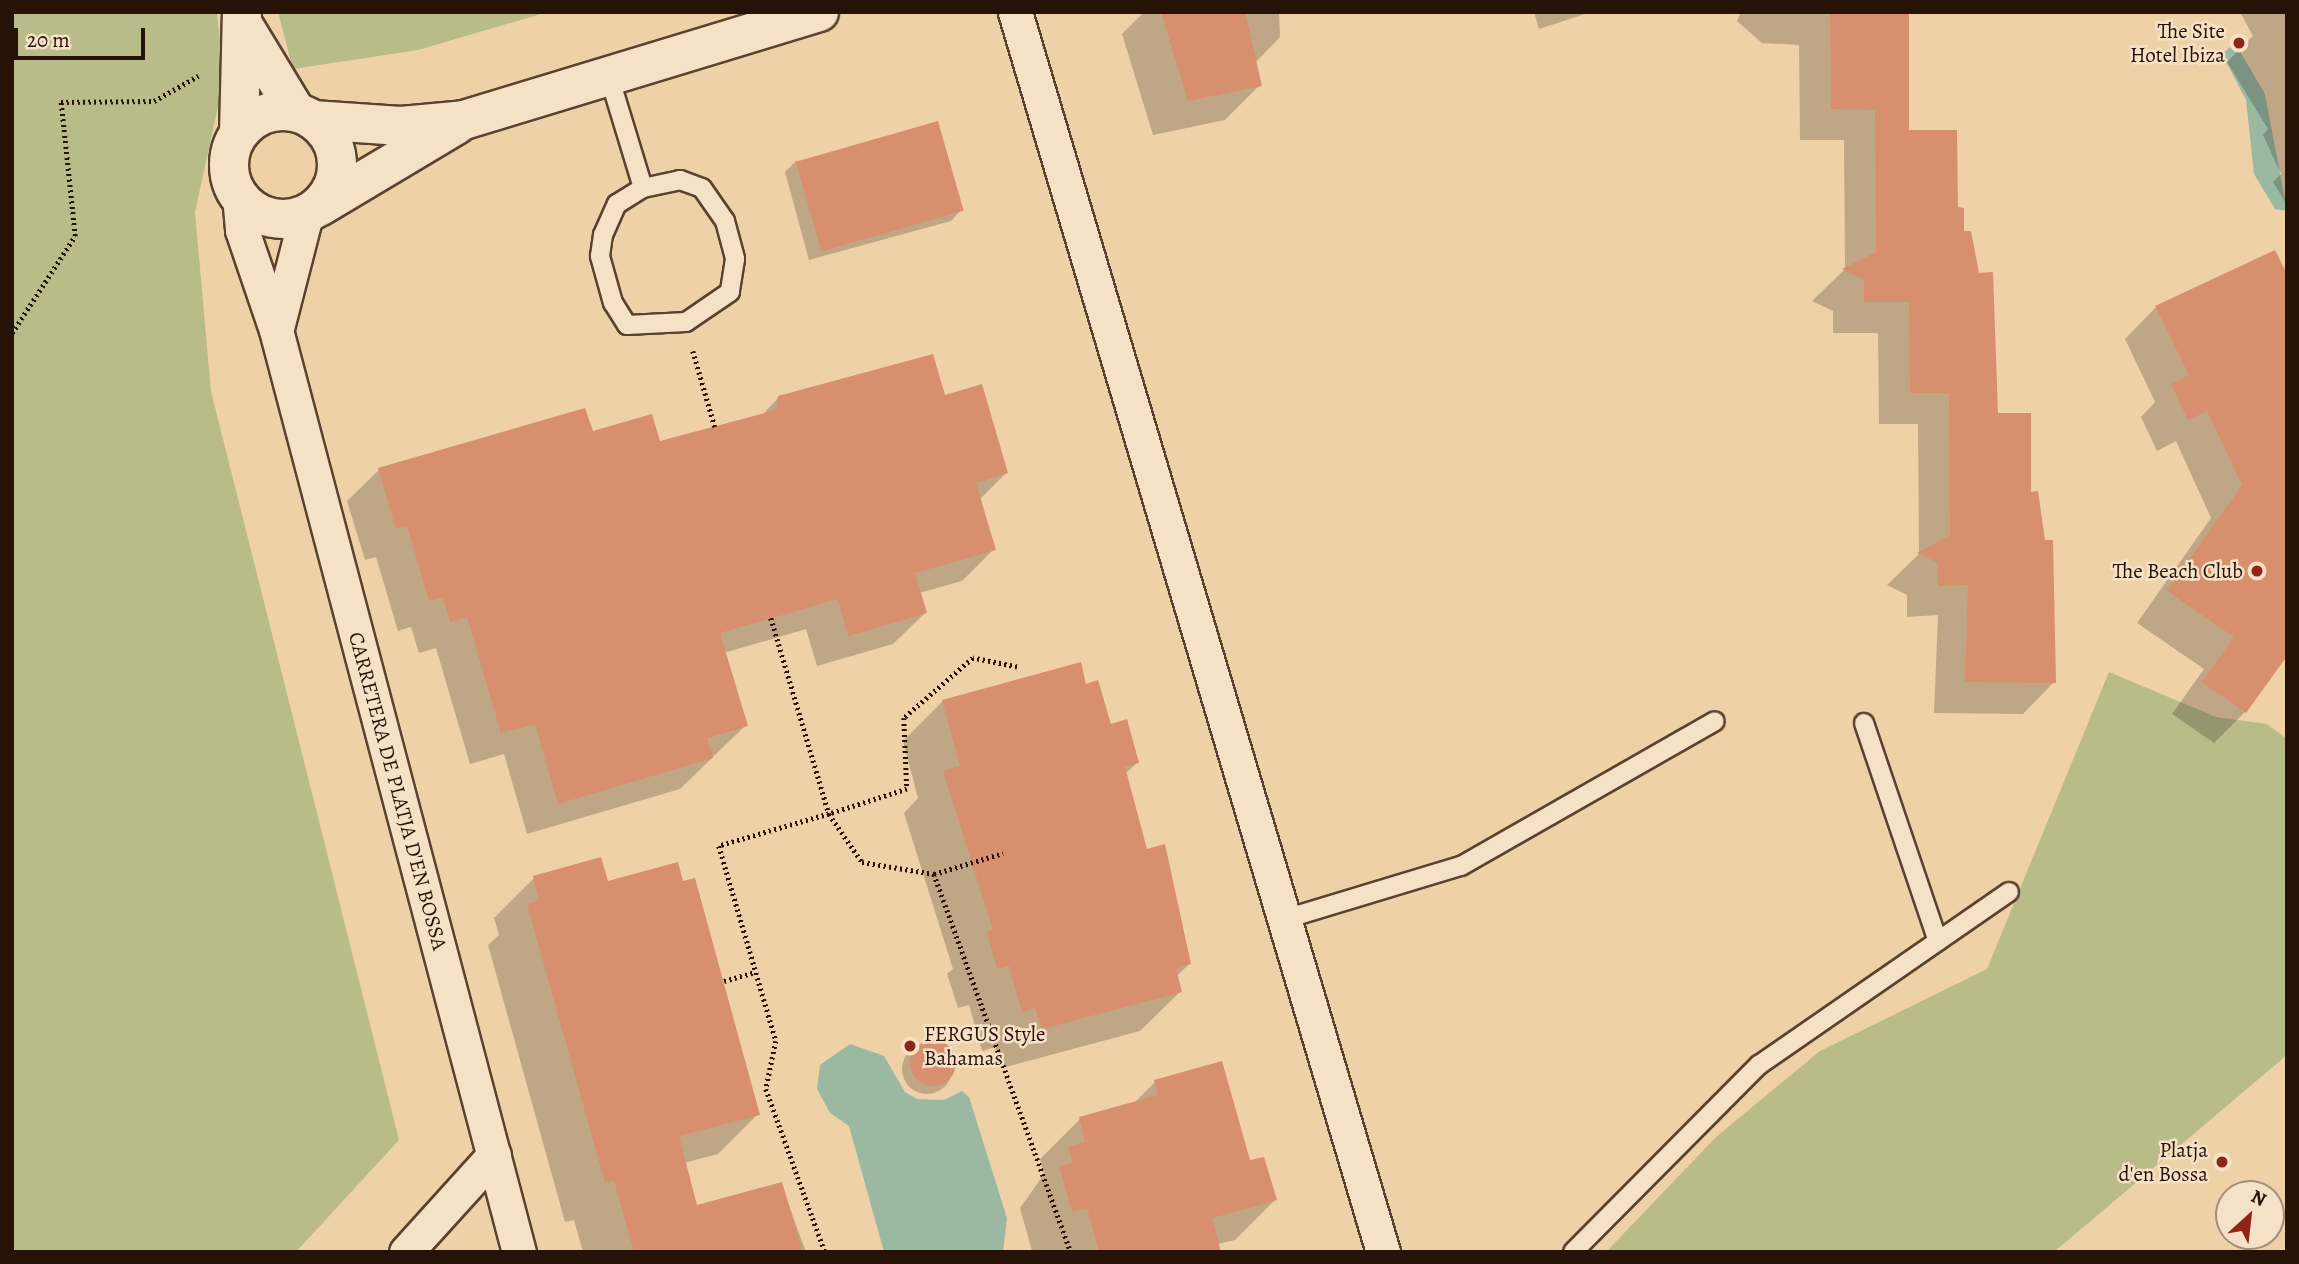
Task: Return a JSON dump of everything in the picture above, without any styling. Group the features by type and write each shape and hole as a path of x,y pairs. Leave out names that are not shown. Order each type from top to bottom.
{"street":[{"path":"239,133 264,114 401,126 464,120 819,12"},
{"path":"1015,12 1384,1252"},
{"path":"242,29 239,133 229,164 239,195 265,216 311,212 464,120"},
{"path":"242,29 304,116 330,138 338,163 335,180 311,212"},
{"name":"CARRETERA DE PLATJA D'EN BOSSA","path":"239,195 253,271 276,330 519,1252"},
{"name":"CARRETERA DE PLATJA D'EN BOSSA","path":"276,330 289,260 311,212"},
{"path":"406,1252 494,1155"}],"lane":[{"path":"609,76 643,188"},
{"path":"680,180 702,188 725,221 735,259 730,292 686,322 627,325 613,303 600,256 603,235 617,204 643,188 680,180"},
{"path":"1285,919 1461,866 1715,720"},
{"path":"1864,723 1938,941"},
{"path":"1573,1252 1759,1065 2009,892"}],"path":[{"path":"12,333 75,236 61,102 154,101 242,29"},
{"path":"698,367 715,427"},
{"path":"771,618 829,814 862,862 934,874 1003,853"},
{"path":"825,1252 766,1089 776,1041 719,846 907,789 904,718 973,658 1017,667"},
{"path":"934,874 1071,1252"},
{"path":"724,981 755,972"}],"green space":[{"path":"12,12 217,12 224,79 195,212 211,391 399,1140 296,1252 12,1252"},
{"path":"278,12 548,12 418,50 293,69"},
{"path":"2109,672 2216,717 2267,724 2287,739 2287,1055 2054,1252 1606,1252 1716,1137 1820,1051 1987,969"}],"shaded area":[{"path":"2235,43 2265,94 2287,211 2275,209 2254,174 2246,100 2222,54"},
{"path":"850,1044 884,1056 905,1092 917,1099 944,1100 962,1091 969,1097 1007,1218 1003,1252 884,1252 849,1126 830,1113 817,1089 820,1065"}],"building":[{"path":"1161,12 1245,12 1262,86 1188,101"},
{"path":"1830,12 1909,12 1909,130 1957,130 1958,207 1964,208 1964,231 1971,231 1979,273 1993,272 1998,413 2031,413 2031,492 2038,491 2045,540 2053,540 2056,683 1965,682 1968,585 1938,586 1938,563 1917,553 1950,535 1949,393 1910,393 1909,302 1864,302 1864,280 1842,269 1876,252 1875,110 1831,109"},
{"path":"938,121 964,210 821,251 796,162"},
{"path":"2275,250 2287,274 2287,656 2246,713 2202,682 2234,637 2167,591 2242,485 2207,411 2188,420 2171,384 2189,375 2155,306"},
{"path":"933,354 945,395 982,384 1008,473 976,483 996,550 915,573 927,613 848,636 838,599 720,633 748,726 707,738 713,758 558,804 535,724 501,733 467,617 450,622 443,597 429,601 407,526 396,529 378,468 585,408 593,431 652,414 660,441 776,410 778,396"},
{"path":"1081,662 1086,684 1098,680 1111,724 1127,719 1139,763 1125,767 1147,849 1165,844 1191,964 1176,969 1182,992 1042,1029 1035,1008 1022,1012 1009,966 997,969 987,932 993,930 943,771 960,766 942,700"},
{"path":"601,857 608,881 678,862 683,881 695,878 760,1115 679,1136 697,1205 782,1182 803,1252 634,1252 614,1181 605,1183 527,904 539,900 533,876"},
{"path":"933,1040 949,1047 956,1063 949,1079 933,1086 917,1079 910,1063 917,1047"},
{"path":"1222,1061 1250,1160 1264,1157 1277,1200 1212,1218 1221,1252 1099,1252 1087,1208 1072,1212 1059,1166 1073,1163 1068,1147 1085,1142 1079,1117 1158,1095 1154,1080"}],"place":[{"name":"The Site Hotel Ibiza","path":"2239,43"},
{"name":"The Beach Club","path":"2257,571"},
{"name":"FERGUS Style Bahamas","path":"910,1046"},
{"name":"Platja d'en Bossa","path":"2222,1162"}]}
